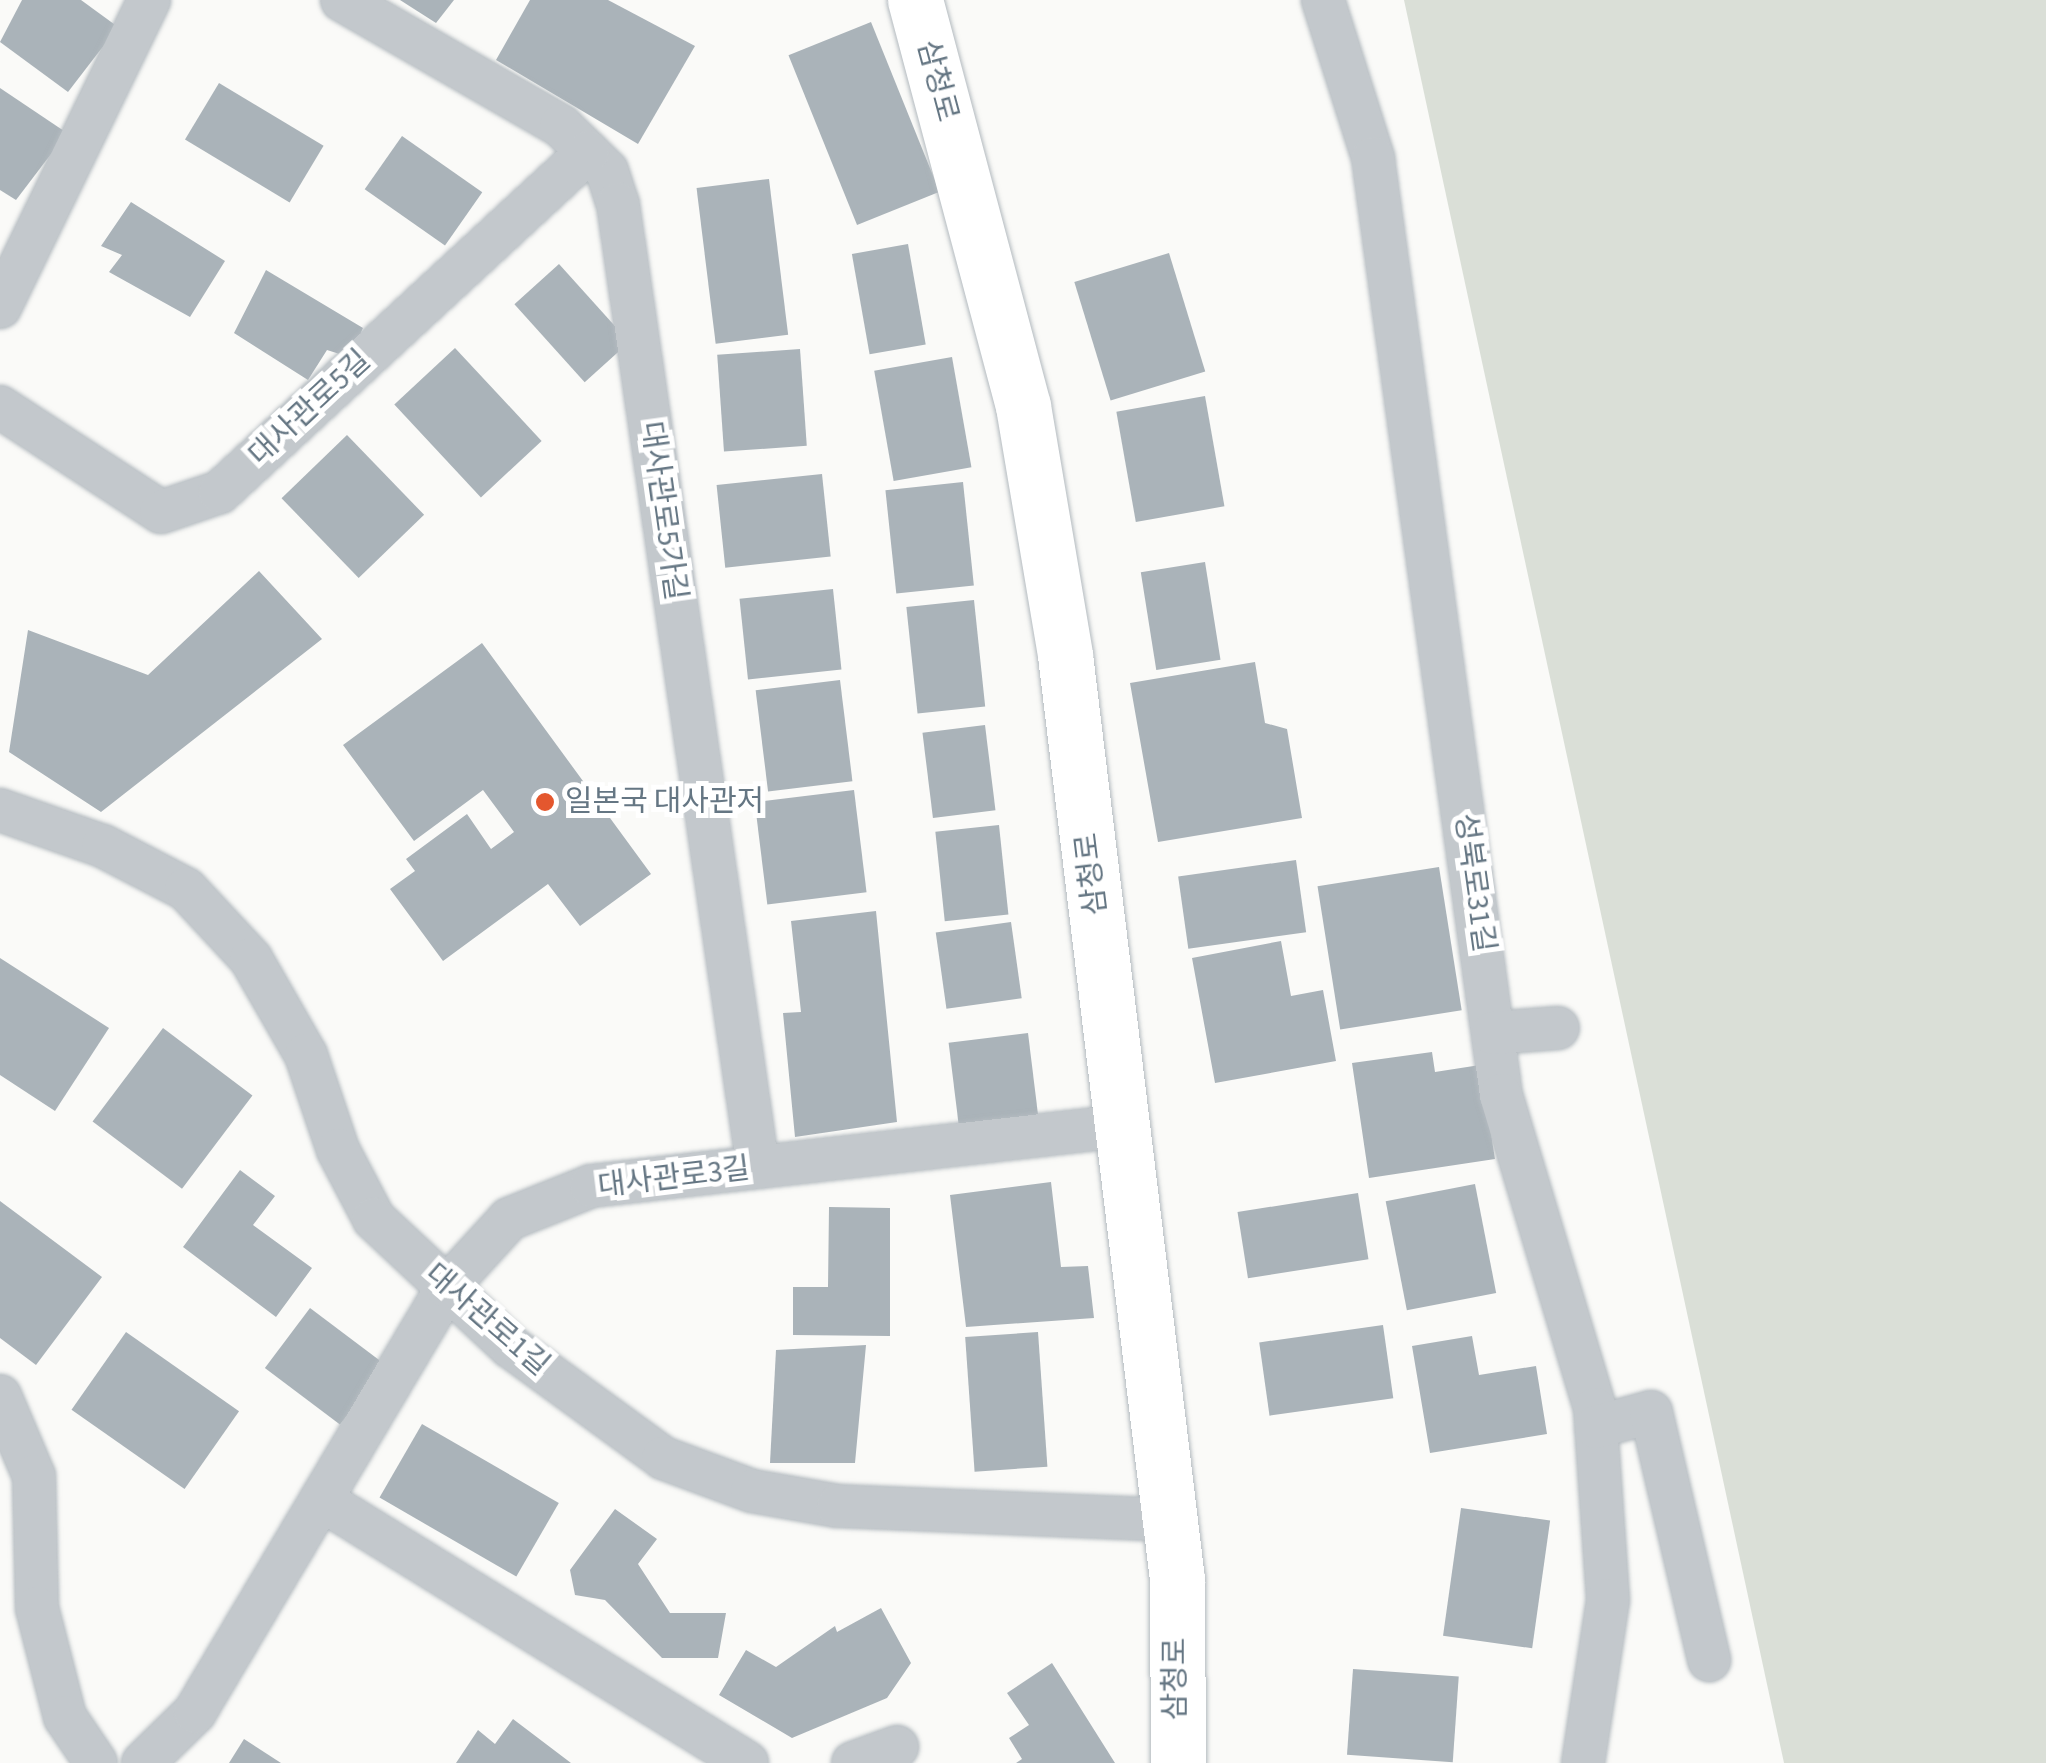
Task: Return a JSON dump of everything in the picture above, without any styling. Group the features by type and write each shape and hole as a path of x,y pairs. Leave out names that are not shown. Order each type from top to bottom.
{"street":[{"path":"0,307 149,0"},
{"name":"대사관로5가길","path":"342,0 562,126 608,171 618,204 758,1167"},
{"name":"삼청로","path":"915,0 1023,406 1066,655 1170,1520 1178,1763"},
{"name":"성북로31길","path":"1323,0 1373,158 1501,1096 1596,1427 1608,1600 1583,1763"},
{"name":"대사관로5길","path":"0,407 161,512 220,492 588,152"},
{"name":"대사관로1길","path":"0,810 103,846 186,889 251,959 306,1054 338,1150 374,1219 511,1346 663,1458 752,1491 838,1506 1170,1520"},
{"path":"1493,1033 1558,1028"},
{"name":"대사관로3길","path":"143,1763 195,1712 325,1502 448,1287 509,1219 591,1186 1122,1126"},
{"path":"0,1396 34,1476 37,1608 60,1698 96,1763"},
{"path":"1596,1427 1650,1412 1709,1660"},
{"path":"325,1502 747,1763"},
{"path":"853,1763 896,1747"}],"shaded area":[{"path":"1404,0 2046,0 2046,1763 1784,1763"}],"building":[{"path":"22,0 81,0 118,27 68,92 0,42"},
{"path":"400,0 454,0 436,23"},
{"path":"530,0 608,0 695,46 638,144 496,60"},
{"path":"871,22 940,192 857,225 788,55"},
{"path":"219,83 324,146 290,202 185,140"},
{"path":"0,88 67,133 16,200 0,190"},
{"path":"402,136 482,192 445,245 365,189"},
{"path":"769,179 788,335 716,344 697,188"},
{"path":"131,202 225,261 190,317 109,272 122,255 101,246"},
{"path":"908,244 926,344 870,354 852,254"},
{"path":"1169,253 1205,372 1111,401 1074,282"},
{"path":"559,264 629,342 585,382 514,304"},
{"path":"266,270 363,328 349,357 327,350 308,380 234,333"},
{"path":"455,348 542,441 481,497 394,405"},
{"path":"800,349 807,446 724,452 717,355"},
{"path":"952,357 971,467 894,481 874,371"},
{"path":"1205,396 1224,506 1136,522 1116,412"},
{"path":"347,435 424,515 359,578 282,498"},
{"path":"822,474 831,557 725,568 717,485"},
{"path":"963,482 974,585 896,594 885,490"},
{"path":"1205,562 1220,660 1156,670 1141,572"},
{"path":"259,571 322,639 101,812 9,752 28,630 148,675"},
{"path":"833,589 841,670 748,679 740,599"},
{"path":"974,600 985,706 918,714 906,607"},
{"name":"일본국 대사관저","path":"482,643 651,874 580,926 548,884 443,961 390,889 415,871 406,859 467,814 491,849 514,832 483,790 414,841 343,745"},
{"path":"1255,662 1265,723 1287,729 1302,818 1158,842 1130,683"},
{"path":"840,680 852,781 768,792 756,690"},
{"path":"985,725 995,810 933,818 922,733"},
{"path":"854,790 867,892 767,904 755,802"},
{"path":"999,825 1008,915 945,921 935,832"},
{"path":"1296,860 1306,932 1188,949 1178,877"},
{"path":"1439,867 1462,1010 1340,1029 1318,886"},
{"path":"876,911 897,1122 795,1137 783,1013 801,1012 791,921"},
{"path":"1011,922 1022,998 946,1009 936,933"},
{"path":"1281,941 1291,996 1323,990 1336,1061 1215,1083 1192,958"},
{"path":"0,958 109,1028 55,1111 0,1075"},
{"path":"163,1028 252,1095 182,1189 93,1121"},
{"path":"1028,1033 1039,1126 960,1136 949,1043"},
{"path":"1432,1052 1435,1072 1480,1065 1495,1159 1369,1178 1352,1063"},
{"path":"240,1170 275,1196 253,1225 312,1268 276,1317 183,1247"},
{"path":"1051,1182 1061,1267 1088,1266 1094,1318 966,1327 950,1195"},
{"path":"1475,1184 1496,1293 1407,1310 1386,1201"},
{"path":"1358,1193 1368,1259 1248,1278 1238,1212"},
{"path":"0,1201 102,1277 36,1365 0,1338"},
{"path":"829,1207 890,1208 890,1336 793,1335 793,1287 828,1287"},
{"path":"310,1308 385,1365 340,1424 265,1368"},
{"path":"1383,1325 1393,1398 1270,1416 1259,1342"},
{"path":"126,1332 239,1411 185,1489 72,1410"},
{"path":"1038,1332 1047,1467 975,1472 965,1337"},
{"path":"1472,1336 1479,1375 1536,1366 1547,1434 1430,1453 1412,1346"},
{"path":"866,1345 855,1463 770,1463 776,1350"},
{"path":"422,1424 559,1503 516,1577 379,1498"},
{"path":"1461,1508 1550,1521 1532,1648 1443,1636"},
{"path":"615,1509 657,1539 638,1564 670,1613 726,1613 718,1658 662,1658 605,1600 575,1595 570,1570"},
{"path":"881,1608 911,1663 887,1698 792,1738 719,1695 746,1650 776,1667 835,1626 837,1632"},
{"path":"1052,1663 1115,1763 1016,1763 1022,1759 1009,1738 1029,1725 1007,1693"},
{"path":"1353,1669 1459,1676 1453,1762 1347,1755"},
{"path":"513,1719 571,1763 456,1763 478,1730 495,1744"},
{"path":"244,1739 281,1763 229,1763"}],"place":[{"name":"일본국 대사관저","path":"545,802"}]}
